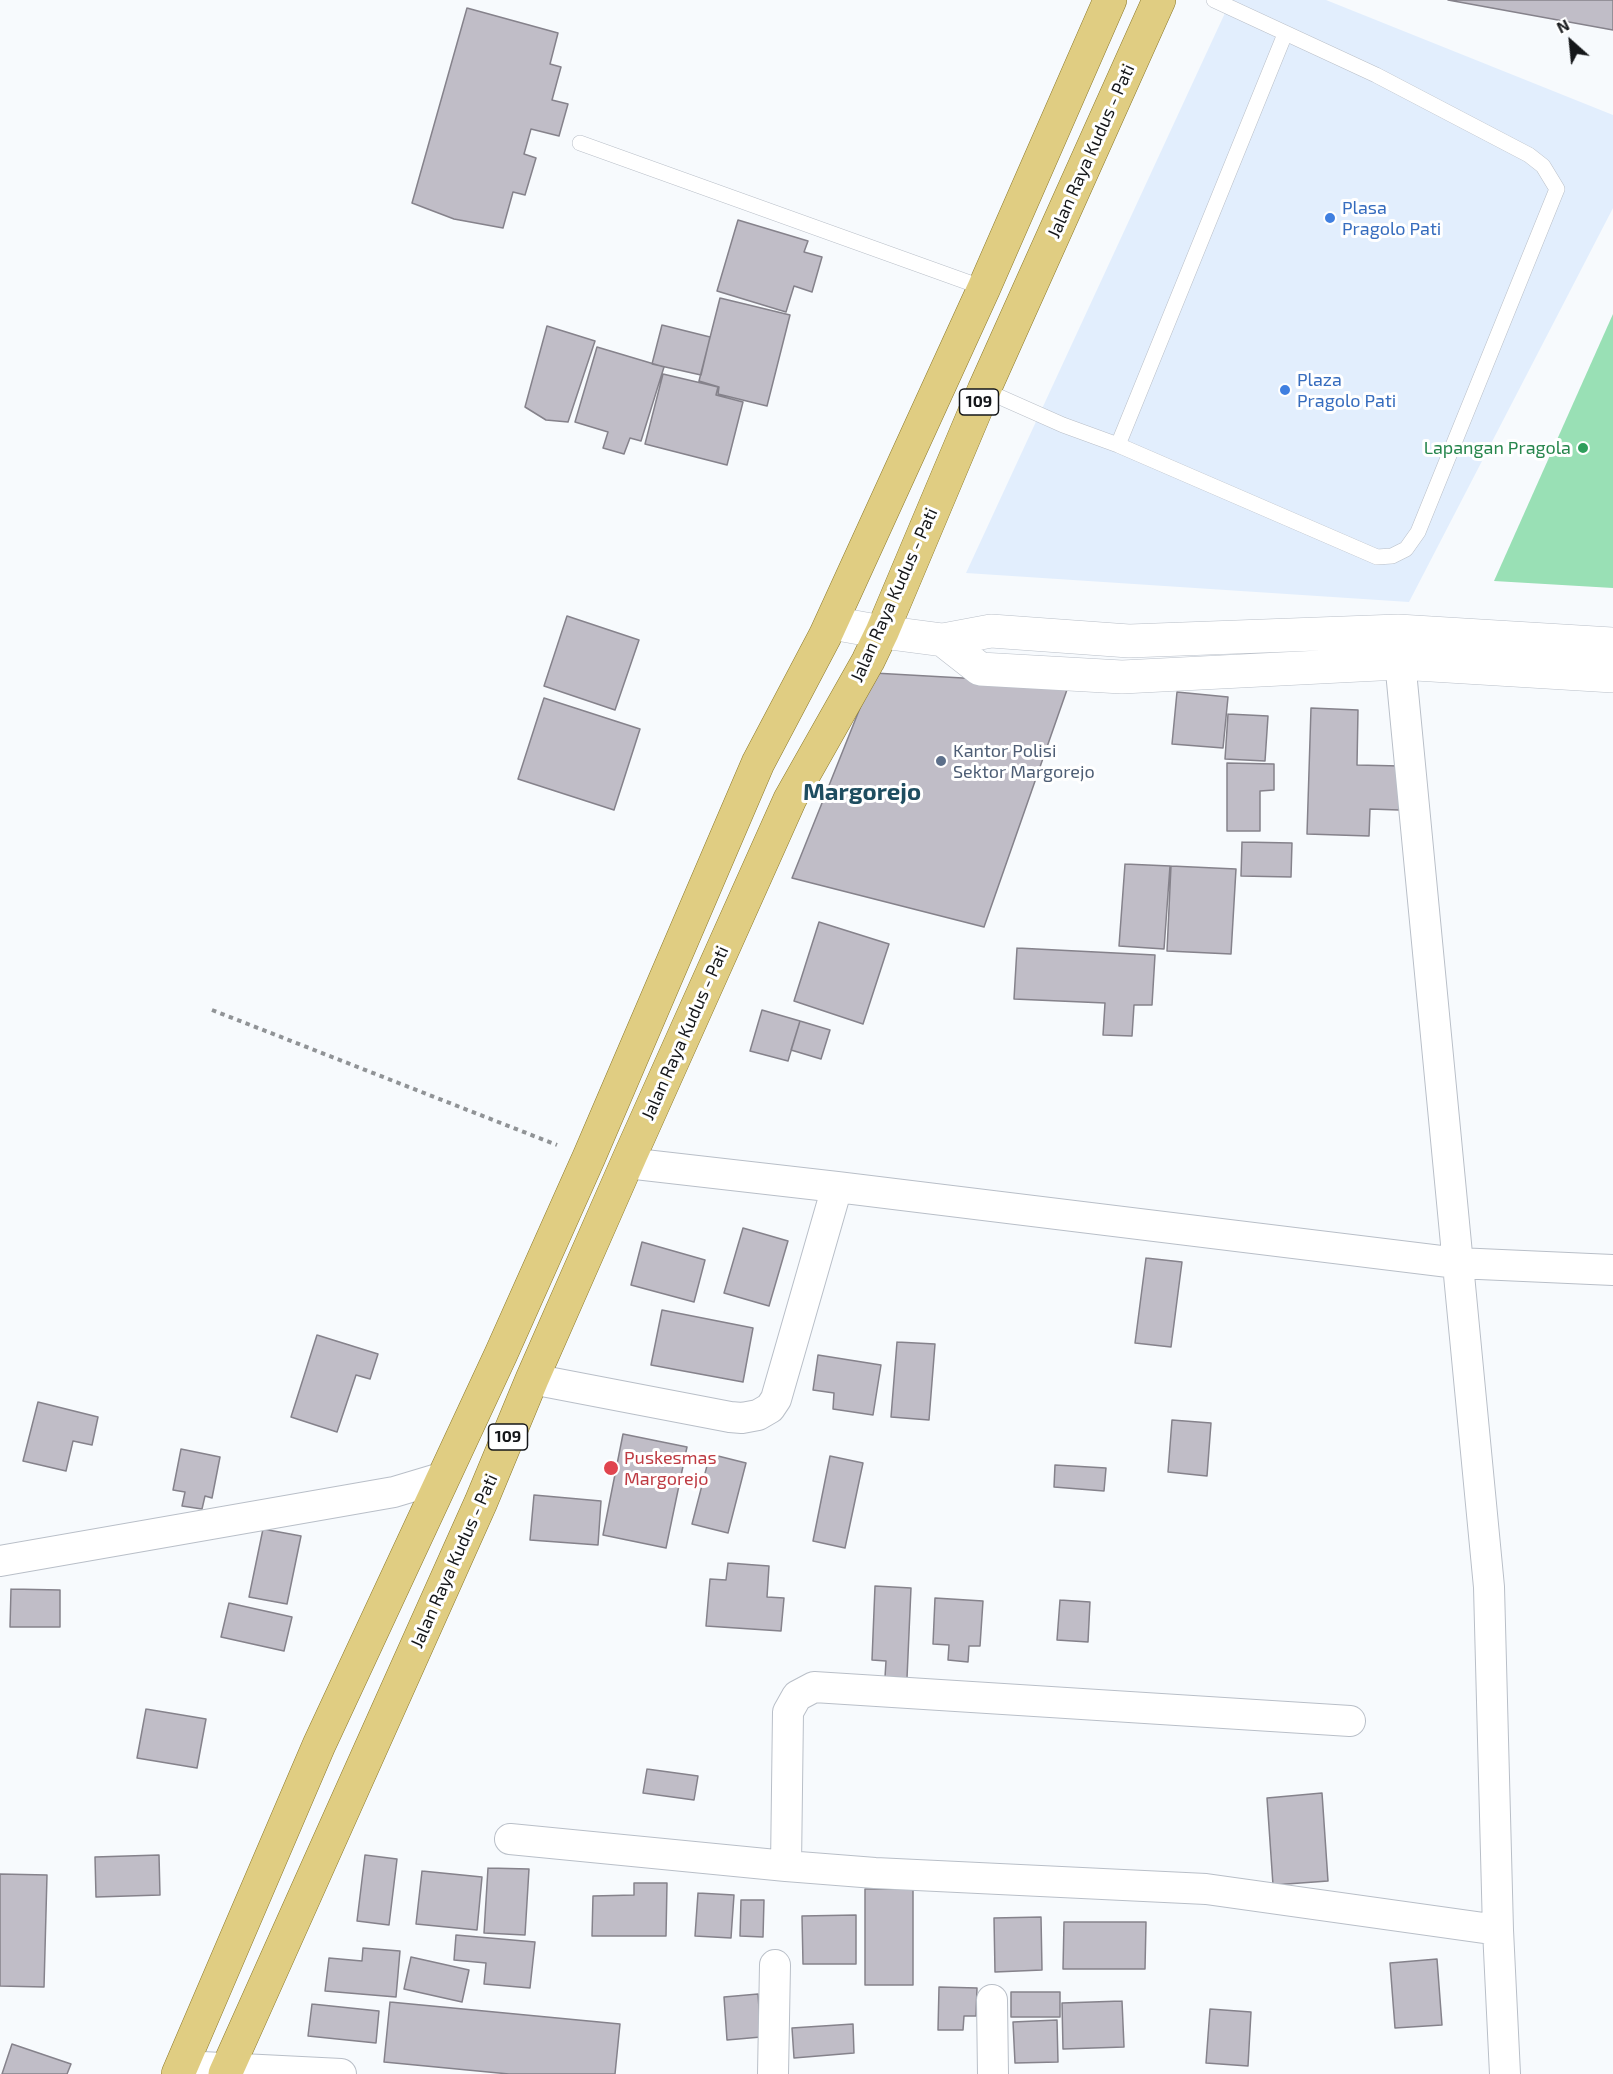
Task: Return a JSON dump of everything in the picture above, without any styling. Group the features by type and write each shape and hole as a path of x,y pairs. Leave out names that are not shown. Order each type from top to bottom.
{"main road":[{"name":"109","path":"589,1157 758,763 832,623 984,288 1110,0"},
{"name":"Jalan Raya Kudus - Pati","path":"226,2071 476,1512 627,1163 790,799 882,632 984,390 1159,0"},
{"path":"180,2070 319,1745 589,1157"}],"street":[{"path":"832,623 943,640 992,631 1129,641 1398,631 1613,644"},
{"path":"1398,631 1489,1587 1498,1930 1505,2074"},
{"path":"943,640 980,669 1122,677 1400,663 1613,676"},
{"path":"1122,677 1129,641"},
{"path":"627,1163 1457,1263 1613,1270"},
{"path":"532,1379 730,1417 742,1418 758,1415 770,1408 776,1399 837,1187"},
{"path":"0,1561 394,1492 444,1477"},
{"path":"786,1866 788,1712 797,1696 814,1687 1350,1721"},
{"path":"510,1839 875,1873 1206,1889 1498,1930"},
{"path":"772,2074 775,1965"},
{"path":"993,2000 993,2074"},
{"path":"180,2070 341,2074"}],"lane":[{"path":"984,390 1377,557 1392,556 1406,549 1418,532 1557,189 1543,166 1528,155 1376,75 1214,0"},
{"path":"1118,445 1285,34"},
{"path":"580,143 984,288"}],"path":[{"path":"212,1010 589,1157"}],"shaded area":[{"name":"Plaza Pragolo Pati","path":"1231,0 1326,0 1613,115 1613,208 1409,602 966,573"}],"green space":[{"name":"Lapangan Pragola","path":"1613,314 1613,588 1494,581"}],"building":[{"path":"1448,0 1613,0 1613,30"},
{"path":"467,8 558,33 550,64 561,67 552,100 568,104 559,136 531,129 524,154 536,158 525,195 513,192 503,228 454,219 412,203"},
{"path":"738,220 808,241 804,252 822,257 812,292 794,286 786,312 717,291"},
{"path":"720,298 790,315 767,406 718,394 719,387 699,381"},
{"path":"662,325 710,337 701,375 652,364"},
{"path":"547,326 595,341 568,422 546,420 525,407"},
{"path":"597,347 664,367 641,441 630,438 624,454 603,448 608,432 575,422"},
{"path":"663,374 718,387 716,395 743,402 727,465 645,444"},
{"path":"567,616 639,640 615,710 544,686"},
{"name":"Kantor Polisi Sektor Margorejo","path":"874,673 1069,684 984,927 792,878"},
{"path":"1177,692 1228,697 1223,748 1172,744"},
{"path":"544,698 640,729 614,810 518,779"},
{"path":"1311,708 1358,710 1357,765 1400,766 1399,810 1370,809 1369,836 1307,834"},
{"path":"1228,714 1268,716 1265,761 1225,759"},
{"path":"1227,763 1274,764 1274,790 1260,791 1260,831 1227,831"},
{"path":"1242,842 1292,843 1291,877 1241,876"},
{"path":"1125,864 1170,866 1164,949 1119,946"},
{"path":"1171,866 1236,869 1231,954 1167,951"},
{"path":"819,922 889,944 863,1024 794,1001"},
{"path":"1017,948 1155,955 1152,1005 1134,1005 1132,1036 1103,1035 1105,1003 1014,999"},
{"path":"762,1010 800,1021 788,1061 750,1051"},
{"path":"800,1021 830,1030 821,1059 791,1050"},
{"path":"743,1228 788,1241 769,1306 724,1293"},
{"path":"642,1242 705,1260 694,1302 631,1285"},
{"path":"1146,1258 1182,1262 1171,1347 1135,1343"},
{"path":"662,1310 753,1328 743,1382 651,1365"},
{"path":"317,1335 378,1354 370,1379 356,1375 337,1432 291,1417"},
{"path":"897,1342 935,1344 929,1420 891,1417"},
{"path":"818,1355 881,1365 873,1415 833,1409 834,1393 813,1390"},
{"path":"38,1402 98,1417 92,1445 73,1441 66,1471 23,1461"},
{"path":"1172,1420 1211,1423 1207,1476 1168,1472"},
{"path":"623,1434 687,1447 666,1548 603,1535"},
{"path":"181,1449 220,1457 212,1498 205,1496 202,1509 182,1506 185,1492 173,1490"},
{"path":"710,1454 746,1463 728,1533 692,1524"},
{"path":"830,1456 863,1463 845,1548 813,1541"},
{"path":"1055,1465 1106,1468 1104,1491 1054,1487"},
{"path":"534,1495 601,1501 598,1545 530,1540"},
{"path":"263,1529 301,1536 287,1604 249,1597"},
{"path":"728,1563 769,1566 767,1597 784,1598 781,1631 706,1626 710,1579 726,1580"},
{"path":"875,1586 911,1588 907,1678 885,1677 886,1661 872,1660"},
{"path":"11,1589 60,1590 60,1627 10,1627"},
{"path":"935,1598 983,1601 980,1646 969,1646 968,1662 948,1660 949,1645 933,1644"},
{"path":"1060,1600 1090,1602 1088,1642 1057,1640"},
{"path":"229,1603 292,1617 284,1651 221,1637"},
{"path":"146,1709 206,1719 197,1768 137,1758"},
{"path":"647,1769 698,1776 694,1800 643,1793"},
{"path":"1322,1793 1328,1881 1273,1885 1267,1798"},
{"path":"159,1855 160,1895 96,1897 95,1857"},
{"path":"365,1855 397,1859 389,1925 357,1921"},
{"path":"488,1868 529,1869 525,1935 484,1933"},
{"path":"422,1871 482,1877 477,1930 416,1924"},
{"path":"0,1874 47,1875 44,1987 0,1986"},
{"path":"634,1883 667,1883 666,1936 592,1936 593,1896 634,1895"},
{"path":"865,1889 913,1889 913,1985 865,1985"},
{"path":"698,1893 734,1895 731,1938 695,1936"},
{"path":"741,1900 764,1900 763,1937 740,1936"},
{"path":"856,1915 856,1964 803,1964 802,1916"},
{"path":"1041,1917 1042,1970 995,1972 994,1918"},
{"path":"1064,1922 1146,1922 1145,1969 1063,1969"},
{"path":"456,1935 535,1942 530,1988 484,1984 486,1963 454,1960"},
{"path":"363,1948 400,1951 396,1997 325,1991 329,1958 362,1961"},
{"path":"411,1957 469,1970 462,2002 404,1989"},
{"path":"1437,1959 1442,2025 1395,2028 1390,1963"},
{"path":"939,1987 977,1988 976,2016 964,2016 963,2030 938,2030"},
{"path":"1011,1992 1060,1992 1060,2017 1011,2017"},
{"path":"758,1994 761,2037 727,2040 724,1997"},
{"path":"1122,2001 1124,2047 1063,2049 1062,2003"},
{"path":"390,2002 620,2024 615,2074 509,2074 384,2062"},
{"path":"312,2004 379,2011 376,2043 308,2036"},
{"path":"1210,2009 1251,2012 1248,2066 1206,2063"},
{"path":"1057,2020 1058,2062 1015,2063 1013,2022"},
{"path":"853,2024 854,2053 794,2058 792,2028"},
{"path":"12,2044 71,2064 67,2074 2,2074"}],"place":[{"name":"Plasa Pragolo Pati","path":"1330,218"},
{"name":"Plaza Pragolo Pati","path":"1285,390"},
{"name":"Lapangan Pragola","path":"1583,448"},
{"name":"Kantor Polisi Sektor Margorejo","path":"941,761"},
{"name":"Puskesmas Margorejo","path":"611,1468"}],"district":[{"name":"Margorejo","path":"862,792"}]}
